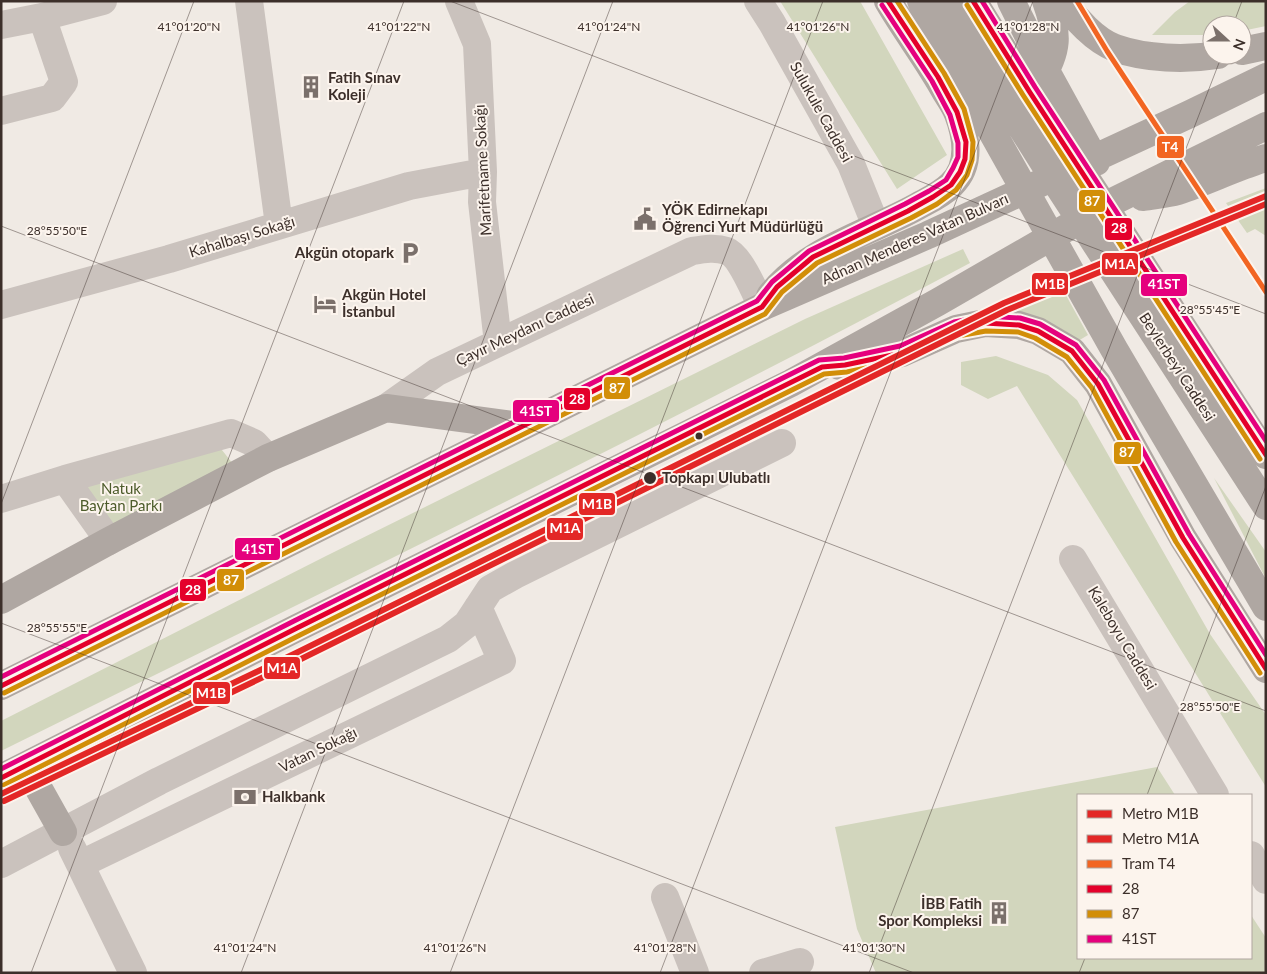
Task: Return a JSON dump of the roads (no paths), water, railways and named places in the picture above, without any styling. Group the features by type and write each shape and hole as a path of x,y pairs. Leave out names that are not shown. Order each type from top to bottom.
{"main road":[{"path":"762,307 777,287 813,257 908,212 951,185 960,172 965,159 966,142 957,112 938,77 888,1"},
{"path":"921,1 973,98 1114,349 1261,600"},
{"name":"Beylerbeyi Caddesi","path":"942,1 1056,182 1266,506"},
{"path":"973,1 1164,299"},
{"path":"1011,1 1070,117 1128,214 1148,252 1164,299"},
{"path":"938,77 957,96 969,103 989,109 1012,103 1039,82 1048,67 1056,35 1053,19 1046,1"},
{"path":"1064,1 1082,24 1100,39 1114,47 1138,54 1171,57 1202,56"},
{"path":"1252,50 1266,46"},
{"name":"Adnan Menderes Vatan Bulvarı","path":"1,686 762,307 928,235 1266,77"},
{"path":"1,778 323,615 822,367 947,298 1108,204 1266,126"},
{"path":"1108,204 1176,192 1241,165 1266,158"},
{"name":"Beylerbeyi Caddesi","path":"1164,299 1266,455"},
{"path":"822,367 846,365 902,354 956,329 985,323 1019,325 1038,330 1055,340 1072,352 1098,384 1183,538 1266,669"},
{"path":"1227,396 1266,431"},
{"path":"386,408 521,426"},
{"name":"Çayır Meydanı Caddesi","path":"1,600 109,540 268,458 386,408"},
{"path":"26,766 63,832"}],"street":[{"path":"1,25 42,17 103,1"},
{"path":"249,1 280,225"},
{"name":"Marifetname Sokağı","path":"458,1 478,44 483,172 482,202 498,343"},
{"name":"Sulukule Caddesi","path":"758,1 851,164 876,226"},
{"path":"1,112 52,98 64,82 42,17"},
{"name":"Kahalbaşı Sokağı","path":"1,305 169,259 409,186 483,172"},
{"name":"Çayır Meydanı Caddesi","path":"386,408 438,372 692,251 713,248 729,252 747,274 762,307"},
{"path":"1,499 65,479 231,433 254,443 268,458"},
{"path":"1,864 159,781 448,639 466,624 490,589 782,444"},
{"path":"65,479 109,540"},
{"name":"Kaleboyu Caddesi","path":"1073,559 1214,794"},
{"name":"Vatan Sokağı","path":"81,864 502,661 478,607"},
{"path":"63,832 81,864 133,973"},
{"path":"1252,857 1266,880"},
{"path":"665,896 695,973"},
{"path":"763,973 800,962"}],"metro line":[{"name":"M1B","path":"1,794 296,653 1004,303 1266,196"},
{"name":"M1A","path":"4,801 299,660 1007,310 1266,204"}],"tram line":[{"name":"T4","path":"1077,1 1107,51 1266,292"}],"place":[{"name":"Fatih Sınav Koleji","path":"311,87"},
{"name":"YÖK Edirnekapı Öğrenci Yurt Müdürlüğü","path":"645,219"},
{"name":"Akgün otopark","path":"410,253"},
{"name":"Akgün Hotel İstanbul","path":"325,304"},
{"name":"Topkapı Ulubatlı","path":"650,478"},
{"name":"Halkbank","path":"245,797"},
{"name":"İBB Fatih Spor Kompleksi","path":"999,913"}],"park label":[{"name":"Natuk Baytan Parkı","path":"121,498"}]}
